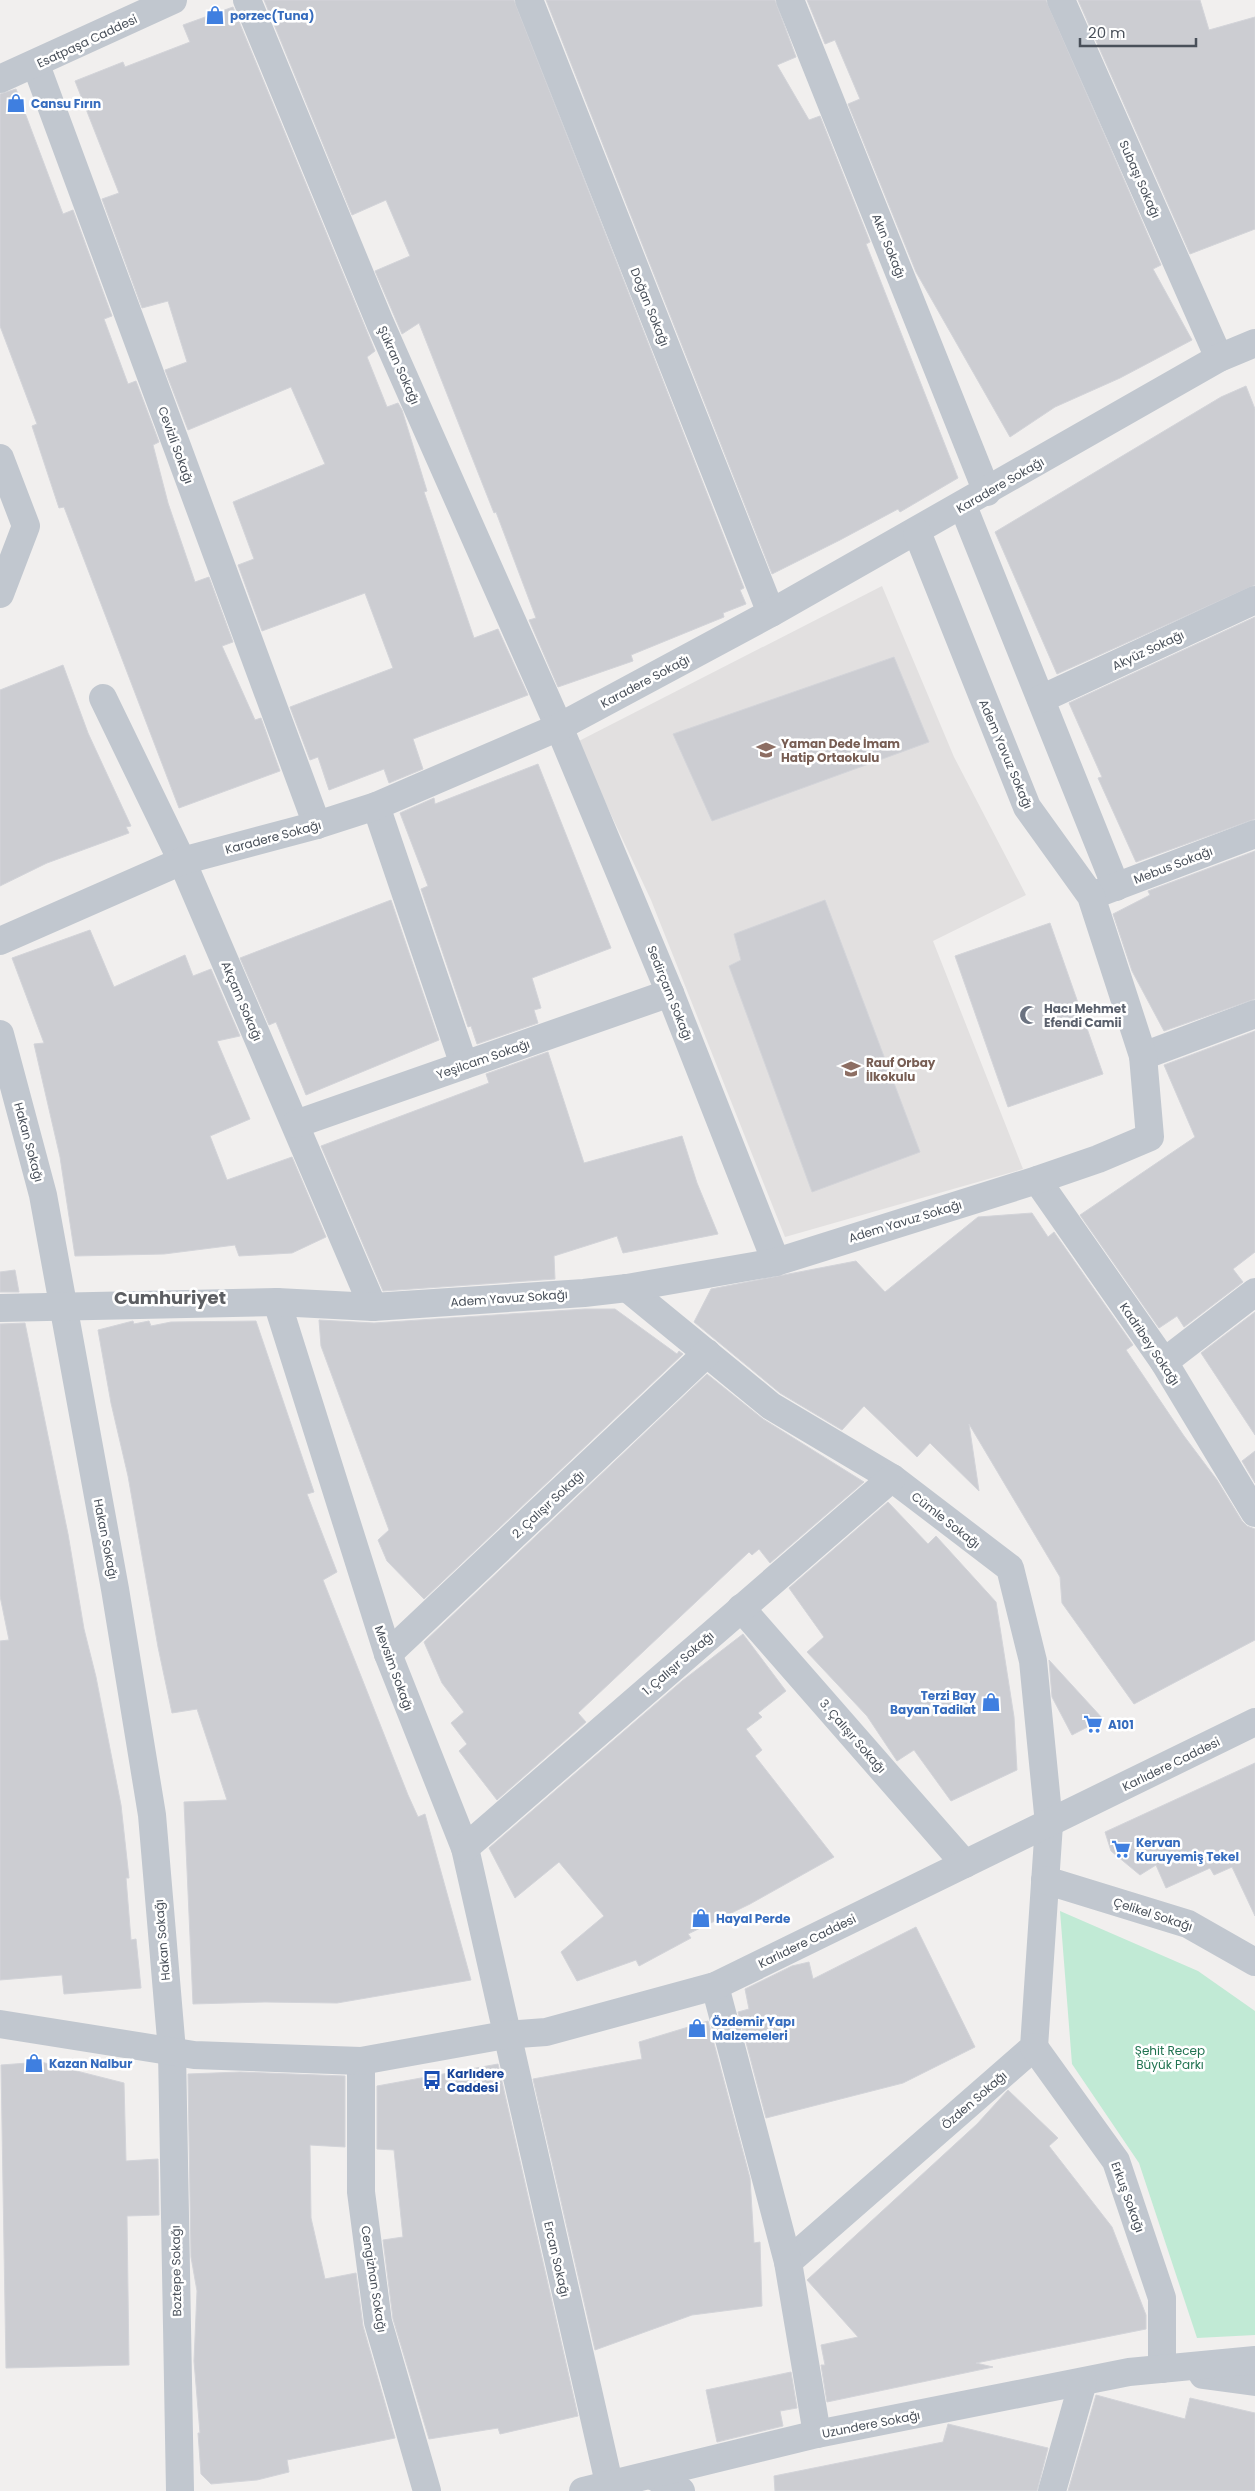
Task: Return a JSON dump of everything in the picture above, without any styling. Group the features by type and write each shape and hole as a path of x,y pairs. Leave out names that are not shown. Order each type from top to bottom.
{"street":[{"name":"Esatpaşa Caddesi","path":"0,80 173,0"},
{"name":"Şükran Sokağı","path":"247,0 380,323 558,727"},
{"name":"Doğan Sokağı","path":"529,0 771,614"},
{"name":"Akın Sokağı","path":"790,0 987,492"},
{"name":"Subaşı Sokağı","path":"1061,0 1220,358"},
{"name":"Cevizli Sokağı","path":"36,65 316,825"},
{"name":"Karadere Sokağı","path":"0,941 182,862 316,825 376,806 558,727 771,614 1220,358 1255,344"},
{"path":"0,458 26,526 0,594"},
{"path":"963,506 1116,887"},
{"name":"Adem Yavuz Sokağı","path":"0,1308 277,1302 373,1307 584,1293 627,1288 776,1262 1037,1180 1098,1159 1150,1137 1143,1056 1091,896 1027,807 917,532"},
{"name":"Akyüz Sokağı","path":"1041,699 1255,600"},
{"name":"Akçam Sokağı","path":"102,698 182,862 373,1307"},
{"name":"Sedirçam Sokağı","path":"558,727 670,993 776,1262"},
{"path":"376,806 464,1065"},
{"name":"Mebus Sokağı","path":"1091,896 1255,834"},
{"name":"Yeşilcam Sokağı","path":"296,1124 670,993"},
{"path":"1143,1056 1255,1014"},
{"name":"Hakan Sokağı","path":"0,1034 43,1195 115,1589 152,1815 172,2051"},
{"name":"Kadribey Sokağı","path":"1037,1180 1164,1362 1252,1499"},
{"name":"Cümle Sokağı","path":"627,1288 772,1406 892,1478 1010,1568 1033,1661 1049,1824 1045,1880"},
{"path":"1164,1362 1255,1292"},
{"name":"Mevsim Sokağı","path":"277,1302 388,1654 465,1848 505,2035"},
{"name":"2. Çalışır Sokağı","path":"388,1654 707,1353"},
{"name":"1. Çalışır Sokağı","path":"465,1848 892,1478"},
{"name":"3. Çalışır Sokağı","path":"741,1608 965,1864"},
{"name":"Karlıdere Caddesi","path":"0,2024 194,2055 361,2061 505,2035 546,2032 715,1986 1255,1722"},
{"path":"1034,2047 1045,1880"},
{"name":"Çelikel Sokağı","path":"1045,1880 1188,1924 1255,1962"},
{"path":"715,1986 788,2262 816,2434"},
{"name":"Ercan Sokağı","path":"505,2035 609,2483"},
{"name":"Özden Sokağı","path":"788,2262 1034,2047"},
{"name":"Erkuş Sokağı","path":"1034,2047 1116,2161 1162,2298 1162,2369"},
{"name":"Boztepe Sokağı","path":"172,2051 180,2491"},
{"name":"Cengizhan Sokağı","path":"361,2061 361,2192 378,2322 427,2491"},
{"name":"Uzundere Sokağı","path":"583,2491 609,2483 652,2475 816,2434 1129,2372 1255,2360"},
{"name":"Uzundere Sokağı","path":"1162,2369 1255,2382"},
{"path":"1052,2491 1083,2382"},
{"path":"652,2475 682,2491"}],"shaded area":[{"name":"Rauf Orbay İlkokulu","path":"882,586 954,757 1026,895 933,941 1023,1169 785,1237 651,900 577,742"}],"green space":[{"name":"Şehit Recep Büyük Parkı","path":"1060,1911 1198,1971 1255,2011 1255,2335 1197,2338 1139,2163 1072,2064"}],"building":[{"path":"264,0 514,0 744,588 740,590 746,604 723,613 724,617 631,655 633,661 558,687 529,620 536,618 496,512 494,513 419,323 402,334 375,271 410,256 386,200 352,215"},
{"path":"546,0 775,0 796,57 777,65 809,120 820,116 870,242 866,244 958,478 900,512 898,509 772,574"},
{"path":"807,0 1046,0 1161,265 1153,269 1192,340 1120,378 1055,407 1010,437 916,272 848,104 860,99 835,40 825,44"},
{"path":"1078,0 1200,0 1209,30 1255,17 1255,229 1190,254"},
{"path":"233,7 375,351 367,357 387,407 398,403 402,410 427,491 424,492 474,638 498,629 528,695 413,739 423,769 389,783 384,769 329,790 318,757 310,760 290,707 393,668 365,593 262,631 238,565 254,559 233,502 325,464 291,387 188,430 165,370 187,362 168,301 142,308 102,199 119,193 75,81 123,62 125,67 190,42 183,25"},
{"path":"16,89 63,214 73,210 112,316 104,319 128,384 136,381 159,442 153,445 168,503 195,582 209,577 233,642 222,646 255,720 261,718 280,771 179,808 64,507 59,508 32,426 37,424 0,326 0,94"},
{"path":"1246,386 1255,409 1255,585 1057,674 995,532 1221,397"},
{"path":"1255,617 1255,819 1136,862 1098,778 1102,777 1069,703"},
{"path":"894,657 929,742 712,821 673,734"},
{"path":"63,665 88,733 131,826 126,827 129,833 47,863 0,886 0,690"},
{"path":"538,764 611,948 532,978 541,1008 534,1010 538,1023 477,1044 471,1026 468,1027 421,889 428,886 400,813 434,798 435,804"},
{"path":"1255,851 1255,999 1164,1031 1132,971 1113,914 1150,895 1148,891"},
{"path":"391,900 439,1040 306,1095 276,1022 269,1025 240,958"},
{"path":"825,900 920,1152 812,1192 729,966 741,960 734,934"},
{"name":"Hacı Mehmet Efendi Camii","path":"1050,923 1103,1074 1008,1107 955,956"},
{"path":"90,930 114,987 185,955 193,976 211,969 240,1036 217,1041 250,1119 210,1136 227,1180 292,1157 326,1237 292,1253 239,1256 235,1245 164,1254 75,1256 60,1157 34,1044 44,1043 12,958"},
{"path":"1255,1031 1255,1252 1233,1269 1243,1282 1184,1327 1177,1316 1159,1328 1080,1215 1195,1137 1164,1065"},
{"path":"548,1052 584,1163 682,1136 697,1183 718,1234 623,1253 617,1236 554,1256 555,1279 383,1291 321,1146 489,1083 486,1074"},
{"path":"1032,1213 1048,1237 1054,1232 1133,1345 1126,1350 1184,1436 1217,1480 1242,1521 1247,1526 1255,1529 1255,1640 1134,1704 1062,1603 1060,1577 969,1424 979,1491 930,1443 917,1457 864,1406 842,1430 780,1393 694,1322 711,1289 856,1261 885,1292 978,1217"},
{"path":"15,1270 19,1292 0,1292 0,1272"},
{"path":"585,1309 615,1309 677,1354 679,1351 683,1354 424,1599 387,1561 378,1540 389,1530 321,1346 319,1320 374,1323"},
{"path":"1255,1312 1255,1435 1201,1353"},
{"path":"133,1321 134,1324 149,1321 151,1326 171,1322 256,1321 314,1492 307,1494 337,1572 323,1580 408,1795 418,1817 425,1814 471,1980 337,2003 193,2004 184,1802 227,1800 197,1709 172,1713 158,1647 128,1476 111,1403 98,1330"},
{"path":"25,1323 68,1534 84,1629 96,1677 121,1805 129,1878 126,1878 131,1940 136,1939 141,1988 64,1994 62,1975 0,1980 0,1641 9,1640 0,1596 0,1324"},
{"path":"707,1374 763,1419 864,1482 770,1563 759,1549 752,1555 749,1552 578,1713 586,1722 497,1800 459,1751 467,1744 451,1723 464,1712 442,1683 424,1642"},
{"path":"1255,1451 1255,1483 1242,1461"},
{"path":"888,1502 928,1544 936,1536 996,1602 1014,1717 1017,1770 951,1801 914,1750 897,1761 867,1716 807,1652 824,1637 789,1588"},
{"path":"743,1634 786,1691 758,1713 762,1717 746,1729 762,1750 755,1756 834,1857 750,1904 688,1934 691,1938 639,1966 636,1960 577,1981 561,1952 604,1916 559,1862 515,1898 489,1848 682,1681"},
{"path":"1049,1660 1103,1719 1072,1735 1052,1697"},
{"path":"1255,1763 1255,1916 1232,1867 1214,1875 1210,1868 1166,1888 1156,1865 1140,1875 1111,1851 1105,1832"},
{"path":"916,1927 975,2047 903,2083 766,2118 738,2012 749,2009 745,1989 792,1966 809,1962 813,1979"},
{"path":"708,2021 750,2178 754,2243 760,2242 762,2306 692,2315 595,2350 533,2079 642,2059 639,2042"},
{"path":"41,2062 124,2083 126,2161 158,2159 159,2215 127,2216 129,2365 6,2368 1,2065"},
{"path":"498,2064 578,2416 500,2434 498,2428 429,2439 393,2319 383,2240 403,2237 394,2150 377,2149 377,2086"},
{"path":"240,2072 345,2076 345,2147 310,2145 311,2218 325,2279 356,2273 363,2326 395,2438 287,2460 289,2472 257,2480 211,2484 201,2474 198,2433 200,2433 194,2361 197,2291 191,2257 188,2074"},
{"path":"1008,2090 1058,2138 1049,2146 1112,2227 1146,2315 1146,2329 976,2363 993,2367 827,2402 821,2365 825,2365 821,2345 858,2337 807,2280 977,2124"},
{"path":"791,2372 797,2408 780,2411 783,2426 717,2442 706,2390"},
{"path":"1096,2395 1185,2419 1190,2398 1255,2413 1255,2491 1068,2491"},
{"path":"948,2424 1048,2448 1037,2491 775,2491 774,2476 943,2442"}],"place":[{"name":"porzec(Tuna)","path":"215,15"},
{"name":"Cansu Fırın","path":"16,103"},
{"name":"Yaman Dede İmam Hatip Ortaokulu","path":"766,750"},
{"name":"Hacı Mehmet Efendi Camii","path":"1029,1015"},
{"name":"Rauf Orbay İlkokulu","path":"851,1069"},
{"name":"Terzi Bay Bayan Tadilat","path":"991,1702"},
{"name":"A101","path":"1093,1724"},
{"name":"Kervan Kuruyemiş Tekel","path":"1121,1849"},
{"name":"Hayal Perde","path":"701,1918"},
{"name":"Özdemir Yapı Malzemeleri","path":"697,2028"},
{"name":"Kazan Nalbur","path":"34,2063"},
{"name":"Karlıdere Caddesi","path":"432,2080"}],"district":[{"name":"Cumhuriyet","path":"170,1297"}]}
